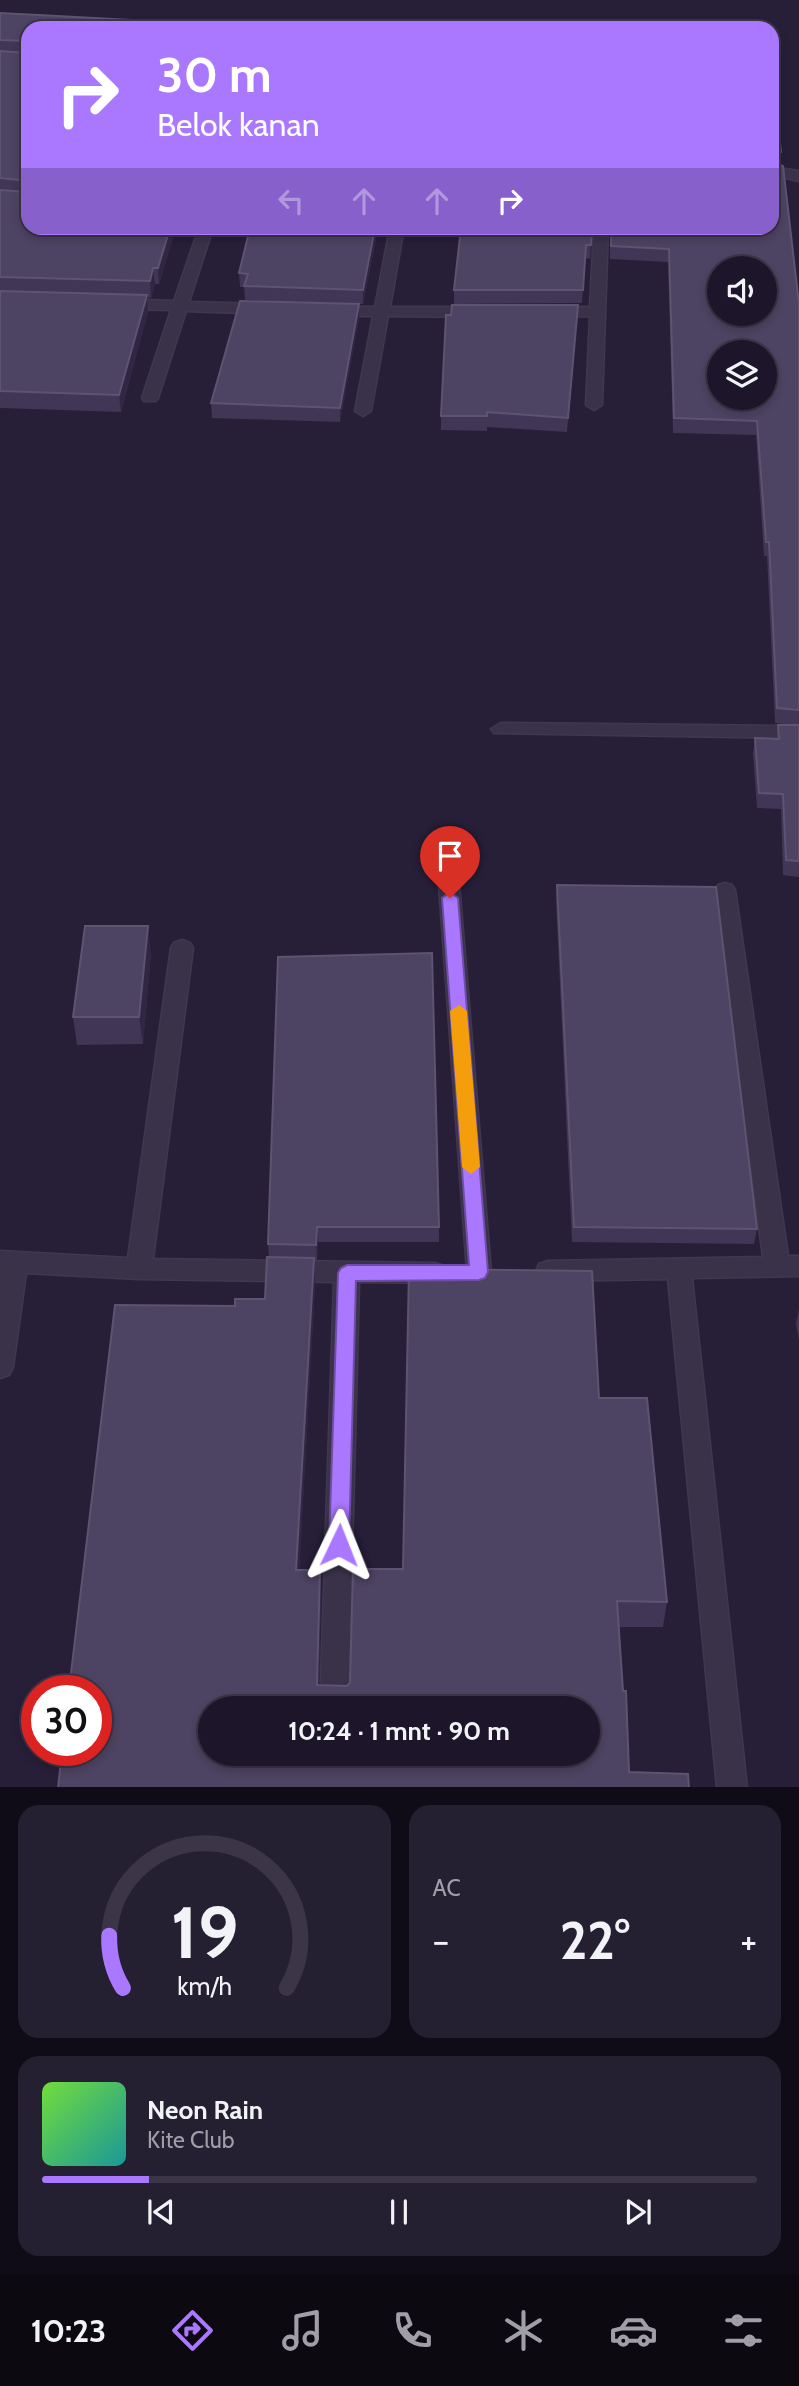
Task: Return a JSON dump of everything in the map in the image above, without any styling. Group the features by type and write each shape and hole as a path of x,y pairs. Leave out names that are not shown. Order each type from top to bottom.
{"street":[{"path":"779,171 790,172 799,177"},
{"path":"150,398 203,235"},
{"path":"363,411 396,235"},
{"path":"594,405 601,235"},
{"path":"109,303 287,309"},
{"path":"314,310 503,312"},
{"path":"530,312 598,312"},
{"path":"501,729 799,732"},
{"path":"448,871 479,1272"},
{"path":"0,1367 8,1261 139,1269 347,1273 679,1270 788,1266 725,890"},
{"path":"139,1269 182,948"},
{"path":"679,1270 732,1787"},
{"path":"334,1696 347,1273"},
{"path":"331,1787 332,1766"}],"building":[{"path":"0,13 152,21 21,21 21,41 0,40"},
{"path":"0,51 21,53 21,180 0,178"},
{"path":"779,165 783,166 799,304 799,710 777,708 769,542 766,542 757,421 674,418 669,249 611,246 611,235 779,235"},
{"path":"0,190 21,192 21,235 168,235 158,268 153,268 150,281 0,277"},
{"path":"248,235 374,235 363,290 244,286 248,274 239,273"},
{"path":"460,235 592,235 591,245 586,245 583,290 454,290"},
{"path":"0,291 147,295 119,395 0,391"},
{"path":"240,301 359,304 340,408 211,403"},
{"path":"452,305 578,305 568,418 487,412 487,416 441,416 446,315 451,315"},
{"path":"778,725 799,725 799,861 786,860 783,794 759,793 755,738 779,739"},
{"path":"557,885 716,887 757,1229 574,1227"},
{"path":"85,926 148,926 139,1017 73,1017"},
{"path":"432,953 439,1227 317,1227 316,1245 268,1244 278,957"},
{"path":"267,1257 314,1258 296,1570 320,1570 317,1685 347,1686 350,1683 353,1569 403,1569 409,1269 592,1271 599,1398 647,1398 667,1602 617,1601 623,1691 626,1691 629,1772 688,1774 689,1787 58,1787 60,1766 112,1766 112,1675 71,1675 115,1305 235,1306 235,1299 265,1299"}],"slow traffic":[{"path":"459,1011 471,1167"}],"route":[{"path":"339,1545 347,1273 479,1272 450,898"}]}
